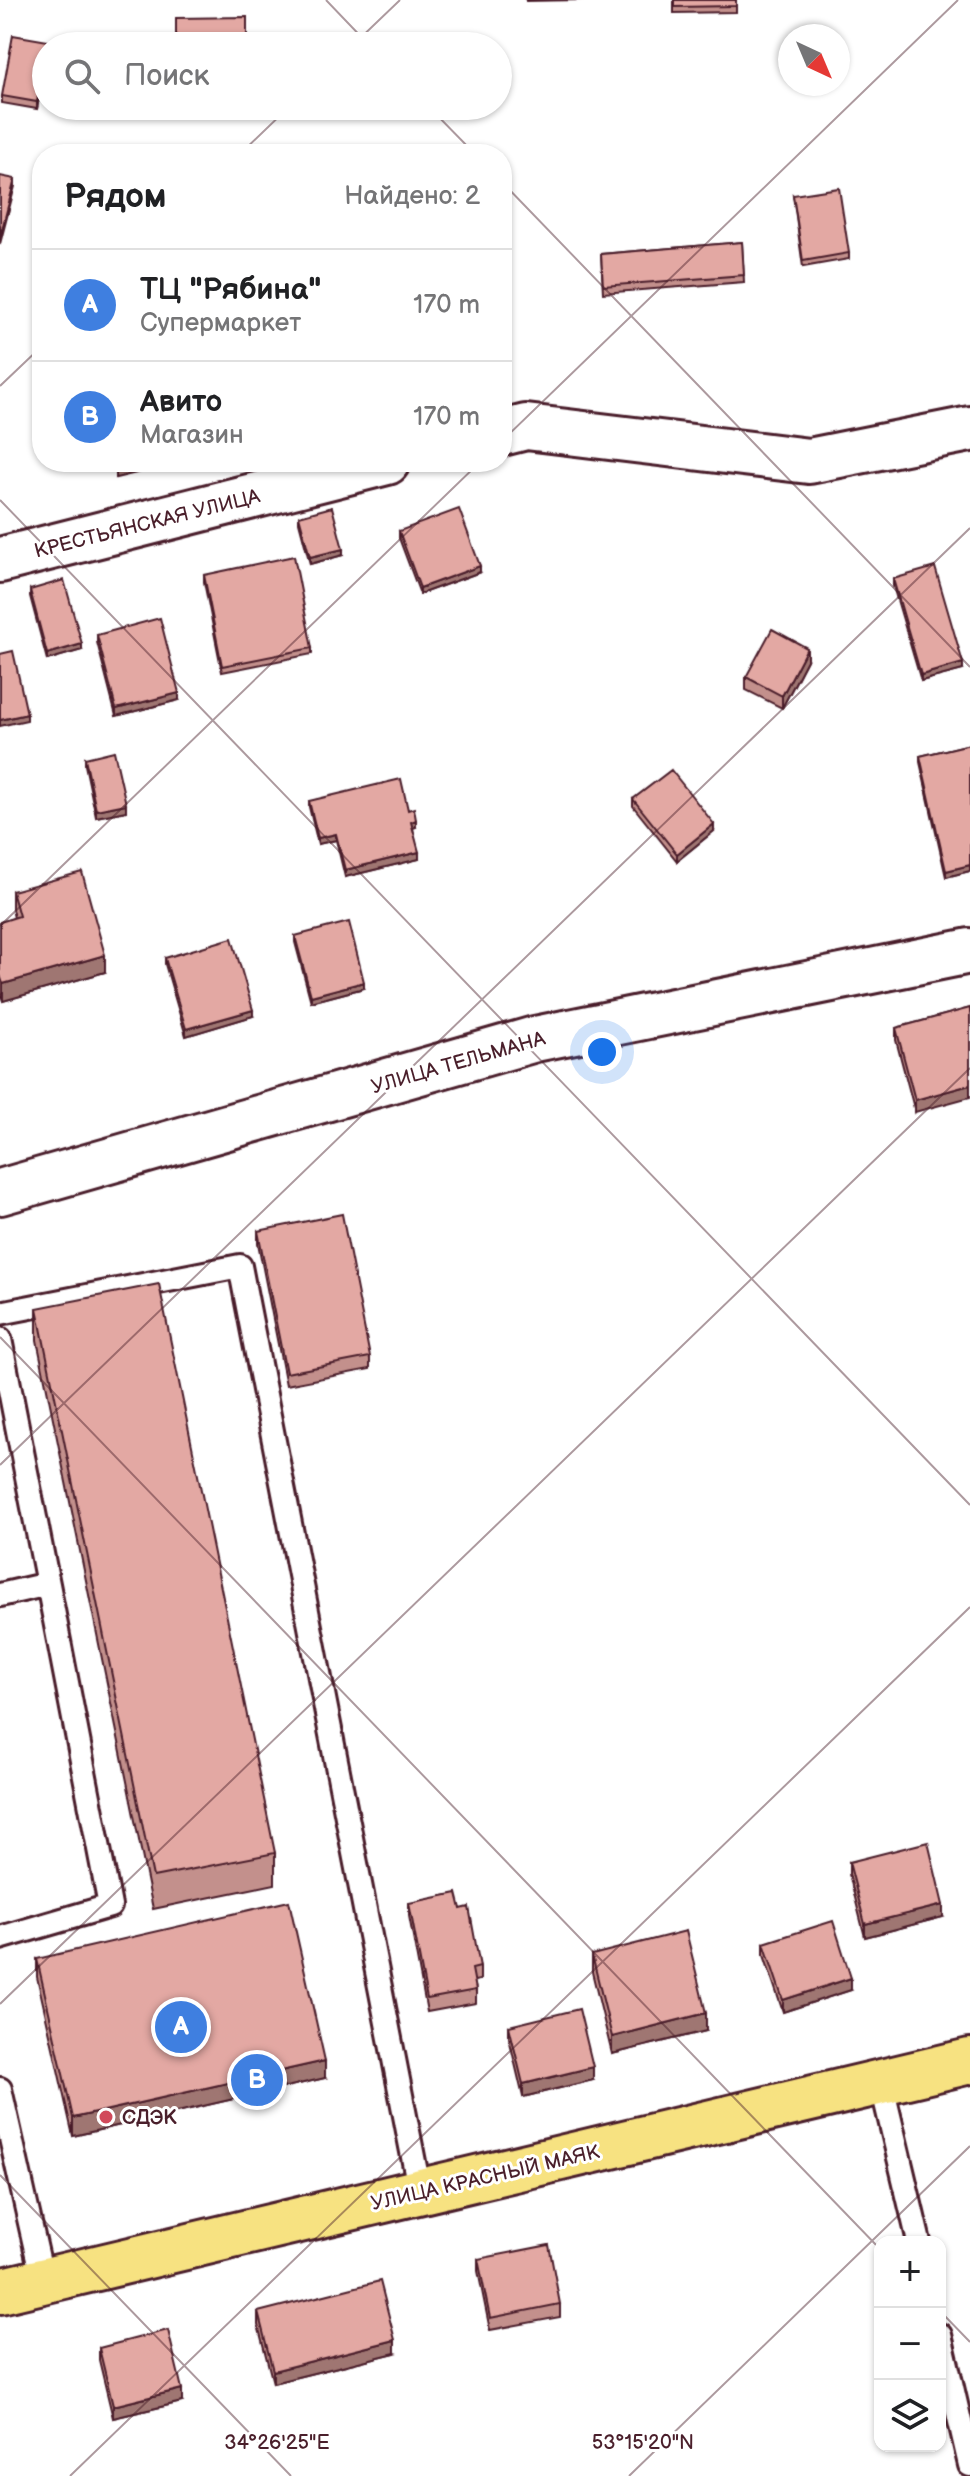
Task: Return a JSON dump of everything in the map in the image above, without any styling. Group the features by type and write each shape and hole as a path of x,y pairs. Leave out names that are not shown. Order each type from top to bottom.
{"main road":[{"name":"УЛИЦА КРАСНЫЙ МАЯК","path":"0,2291 970,2061"}],"street":[{"path":"512,430 526,427 809,461 970,429"},
{"name":"КРЕСТЬЯНСКАЯ УЛИЦА","path":"0,560 348,472"},
{"name":"УЛИЦА ТЕЛЬМАНА","path":"0,1192 535,1039 970,951"}],"lane":[{"path":"0,1313 240,1266 420,2193"},
{"path":"0,1339 110,1906 0,1938"},
{"path":"0,1595 48,1584"},
{"path":"881,2082 918,2236"},
{"path":"0,2089 43,2281"},
{"path":"946,2361 970,2465"}],"building":[{"path":"674,0 736,0 736,6 674,7"},
{"path":"247,17 247,32 176,32 176,18"},
{"path":"13,35 32,38 32,101 2,96"},
{"path":"0,176 15,179 0,237"},
{"path":"839,188 849,253 803,261 793,195"},
{"path":"742,242 744,275 603,286 601,254"},
{"path":"332,507 343,549 310,557 299,516"},
{"path":"459,509 480,566 420,588 399,531"},
{"path":"294,556 312,648 222,666 204,575"},
{"path":"935,567 963,663 921,675 893,579"},
{"path":"64,580 82,644 47,654 30,590"},
{"path":"160,618 179,693 116,709 97,635"},
{"path":"772,629 807,648 782,696 746,677"},
{"path":"13,651 27,714 0,720 0,654"},
{"path":"970,744 970,865 946,871 920,756"},
{"path":"114,751 126,804 96,810 85,758"},
{"path":"671,770 714,824 677,854 633,799"},
{"path":"401,779 408,810 414,808 416,820 411,822 419,852 345,870 336,834 318,838 309,801"},
{"path":"82,872 105,955 3,984 0,975 0,922 19,916 12,891"},
{"path":"349,922 364,982 311,996 295,936"},
{"path":"232,938 253,1010 186,1029 165,958"},
{"path":"970,1008 970,1085 915,1100 896,1028"},
{"path":"342,1214 370,1357 286,1373 258,1231"},
{"path":"159,1284 275,1853 153,1877 37,1308"},
{"path":"928,1842 943,1905 865,1924 849,1862"},
{"path":"457,1893 461,1909 469,1907 480,1967 472,1969 476,1990 427,1999 409,1903"},
{"path":"289,1901 325,2061 73,2118 37,1959"},
{"path":"833,1921 851,1978 783,2000 764,1943"},
{"path":"686,1931 706,2013 612,2037 592,1955"},
{"path":"579,2009 593,2067 523,2084 509,2026"},
{"path":"549,2245 560,2304 490,2318 478,2259"},
{"path":"380,2281 395,2340 273,2371 258,2312"},
{"path":"168,2330 182,2389 113,2406 99,2348"}],"place":[{"name":"ТЦ \"Рябина\"","path":"181,2027"},
{"name":"Авито","path":"257,2080"},
{"name":"СДЭК","path":"106,2117"}]}
